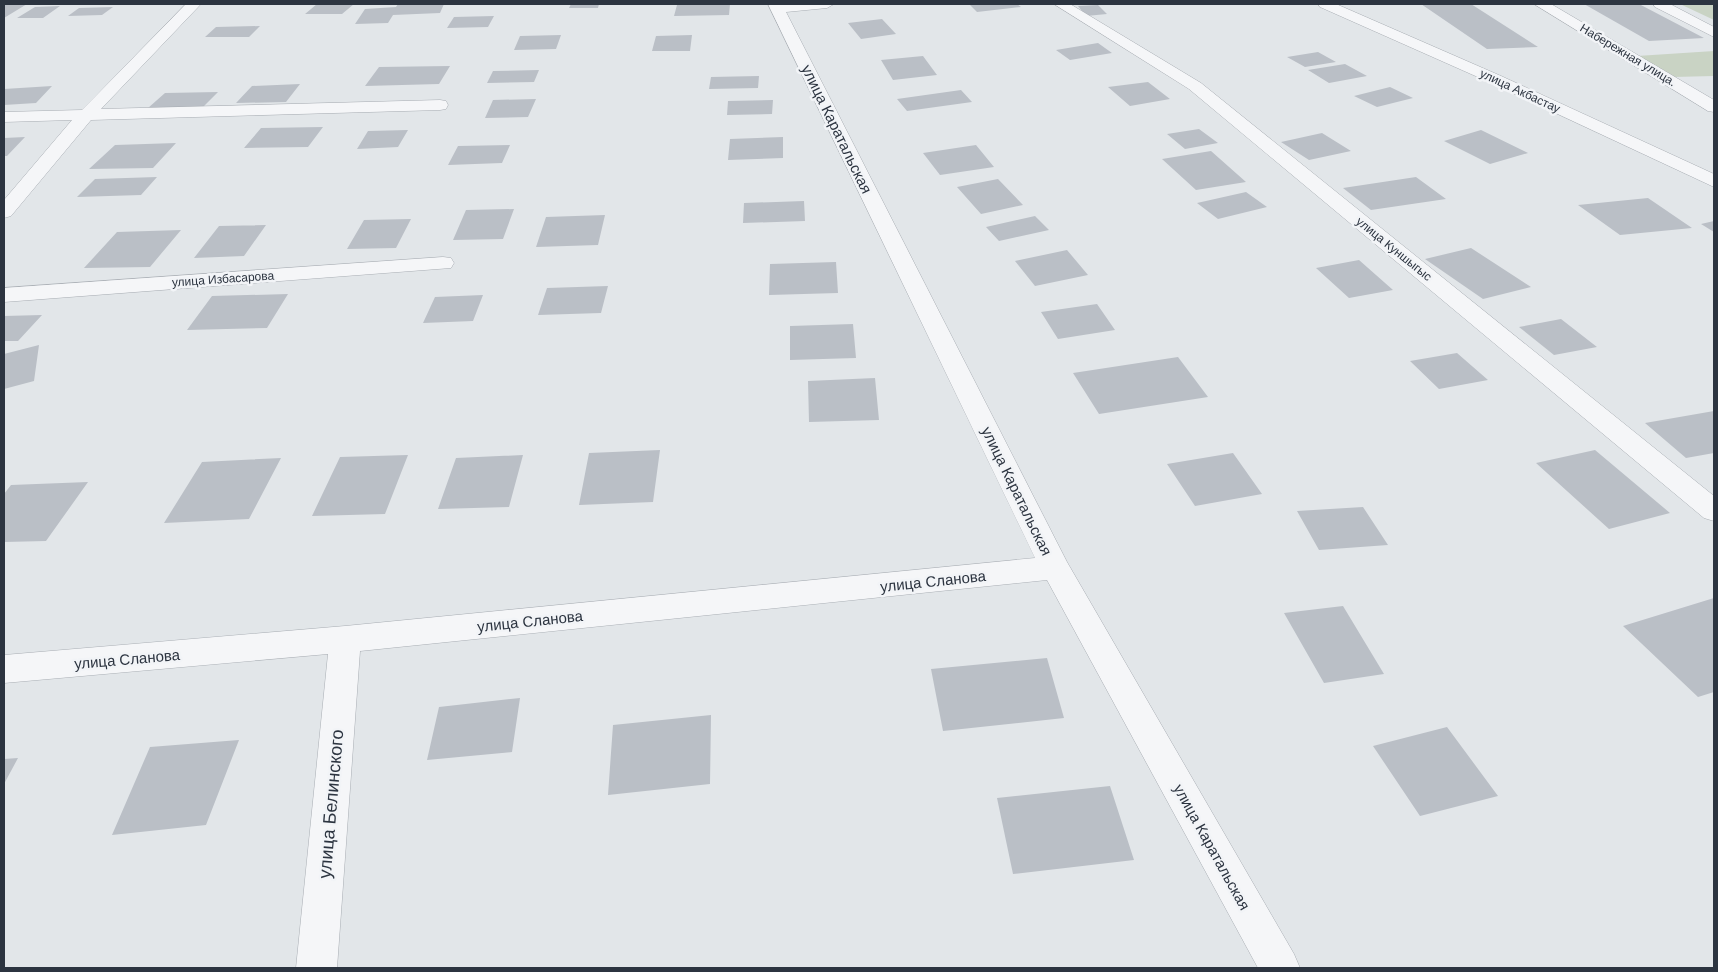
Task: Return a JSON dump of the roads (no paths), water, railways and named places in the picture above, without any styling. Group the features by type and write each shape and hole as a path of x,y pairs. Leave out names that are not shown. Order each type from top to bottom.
{"street":[{"path":"4,212 87,114 194,4"},
{"path":"776,6 827,4"},
{"name":"улица Куншыгыс","path":"1061,4 1195,86 1714,511"},
{"name":"улица Акбастау","path":"1325,4 1495,79 1714,181"},
{"name":"Набережная улица.","path":"1542,4 1714,107"},
{"path":"1660,4 1714,33"},
{"name":"улица Каратальская","path":"776,6 1055,568 1280,968"},
{"path":"4,117 440,105"},
{"name":"улица Избасарова","path":"4,295 443,263"},
{"name":"улица Сланова","path":"4,669 345,639 1055,568"},
{"name":"улица Белинского","path":"317,968 345,639"}]}
